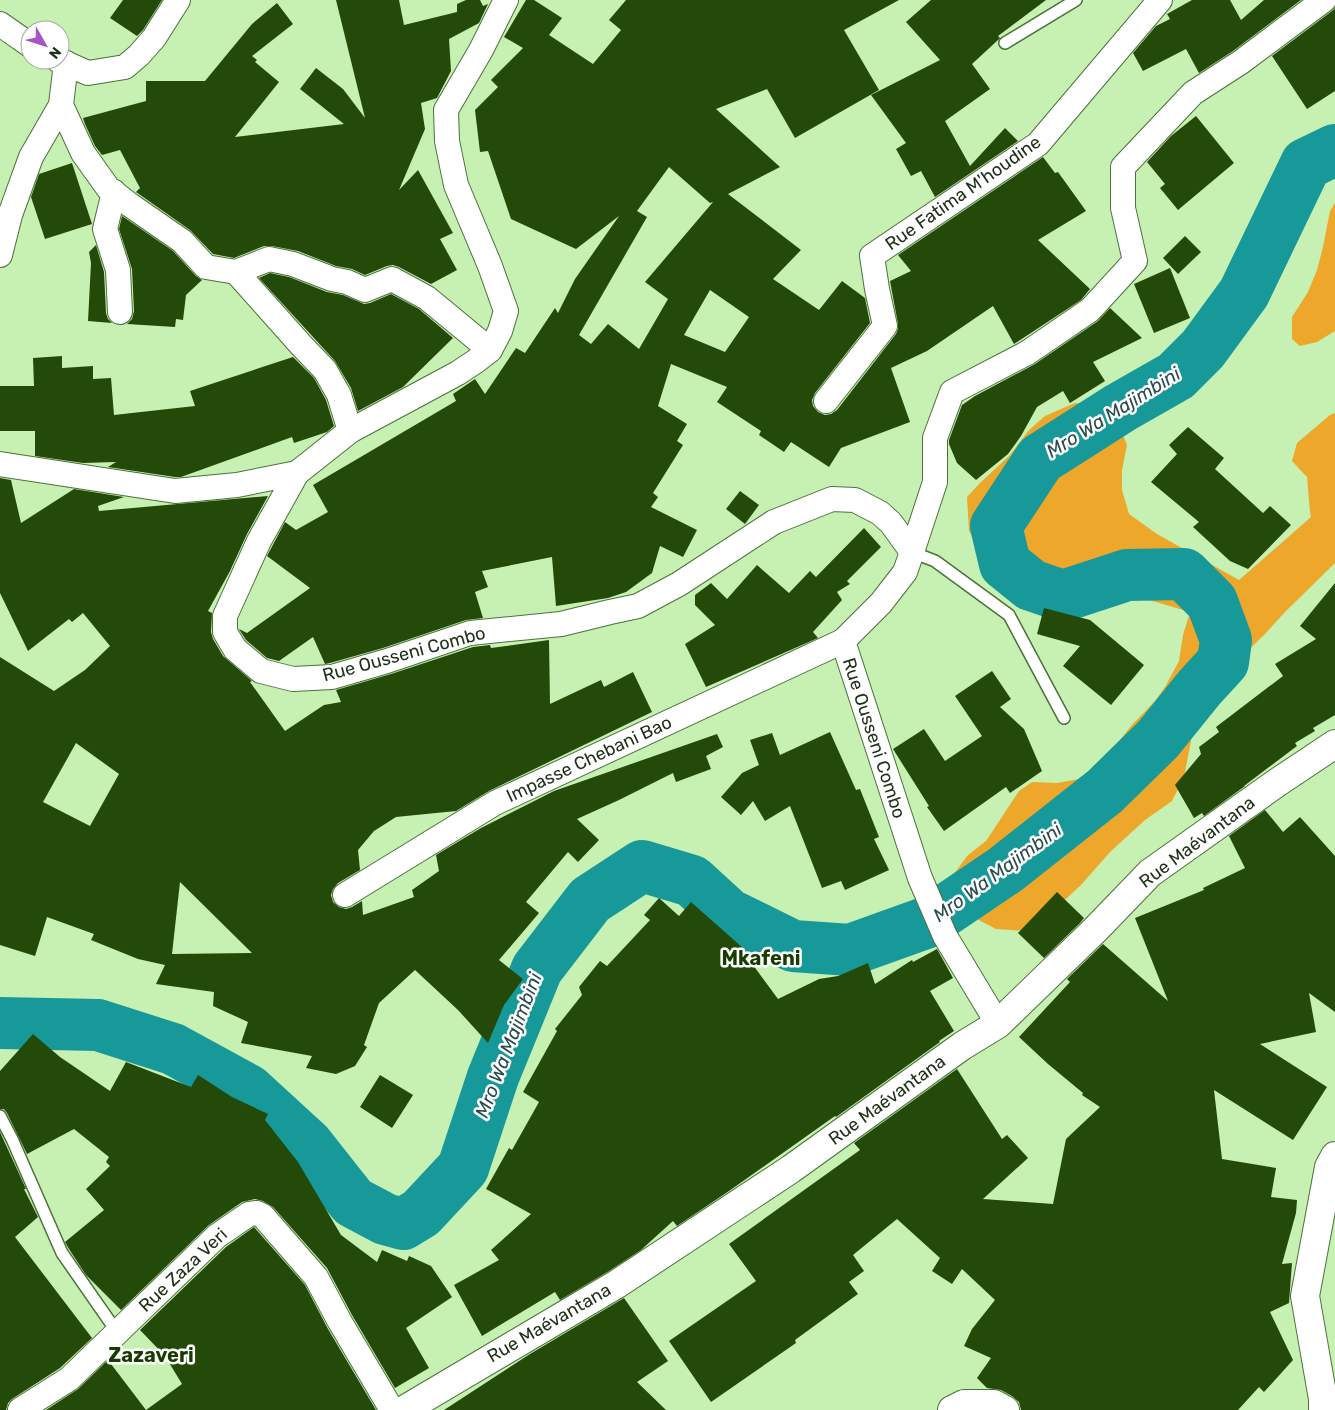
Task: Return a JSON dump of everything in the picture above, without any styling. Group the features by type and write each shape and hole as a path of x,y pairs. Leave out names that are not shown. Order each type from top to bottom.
{"street":[{"path":"70,66 88,74 125,66 139,55 154,38 178,0"},
{"name":"Rue Ousseni Combo","path":"506,0 481,50 446,110 447,141 456,184 490,266 506,311 500,331 490,350 476,361 350,431 297,473 259,541 225,616 225,632 235,649 261,671 293,679 332,676 387,661 470,633 561,624 638,606 679,584 774,522 832,499 855,500 880,513 891,523 912,552 905,572 881,603 843,641 920,878 945,936 998,1024"},
{"name":"Rue Fatima M'houdine","path":"826,401 886,326 877,289 872,256 1038,144 1160,0"},
{"path":"912,552 936,482 934,438 952,392 1027,353 1090,310 1135,261 1123,208 1123,167 1193,93 1241,62 1324,0"},
{"path":"0,24 20,38"},
{"path":"62,70 61,105 83,153 108,188 182,241 206,267 236,272 270,260 293,264 365,290 392,279 427,298 490,350"},
{"path":"0,254 10,215 31,157 61,105"},
{"path":"114,192 105,229 118,270 120,312"},
{"path":"236,272 325,370 338,396 350,431"},
{"path":"0,464 175,490 237,485 297,473"},
{"name":"Impasse Chebani Bao","path":"345,895 494,803 843,641"},
{"name":"Rue Maévantana","path":"408,1408 617,1284 791,1169 962,1046 998,1024 1150,873 1335,744"},
{"path":"1323,1410 1305,1296 1329,1168 1335,1156"},
{"name":"Rue Zaza Veri","path":"20,1410 69,1379 217,1236 249,1214 257,1213 263,1216 316,1277 340,1322 408,1408"},
{"path":"952,1410 964,1404 994,1404 1005,1410"}],"lane":[{"path":"1006,44 1076,0"},
{"path":"912,552 935,561 1009,615 1064,718"},
{"path":"0,1116 62,1252 117,1332"}],"shaded area":[{"path":"1335,203 1335,331 1317,342 1300,346 1292,339 1292,317 1308,292 1317,270 1330,211"},
{"path":"1075,403 1103,404 1117,420 1127,445 1122,470 1122,490 1129,514 1157,534 1239,580 1311,517 1307,477 1292,461 1297,443 1330,415 1335,413 1335,563 1220,678 1210,691 1194,717 1184,777 1172,801 1145,820 1110,852 1081,885 1056,908 1026,931 996,929 979,920 958,901 953,875 968,855 986,841 1019,791 1032,782 1057,783 1085,778 1113,749 1165,687 1179,661 1183,635 1190,612 1060,577 1030,573 990,563 969,531 967,497 1010,455 1029,430 1045,416"}],"building":[{"path":"123,0 162,0 143,30 137,36 110,18"},
{"path":"336,0 399,0 404,25 457,12 457,4 466,0 480,0 483,6 488,4 479,23 449,39 451,71 437,98 421,103 425,129 399,190 418,170 453,233 440,239 457,270 431,284 393,265 365,275 298,251 272,246 264,246 234,258 213,254 190,230 136,192 140,188 120,150 102,155 95,146 85,124 83,118 146,101 146,81 205,81 252,24 277,3 293,24 252,56 257,60 255,62 279,82 235,137 344,124 300,89 316,68 343,89 365,118"},
{"path":"526,0 534,0 562,18 549,35 593,64 621,30 609,20 626,0 899,0 844,30 879,90 795,138 767,89 716,109 780,167 728,194 801,250 773,279 819,310 842,281 865,298 870,323 815,393 812,400 813,406 818,412 825,415 837,410 896,334 898,324 890,281 911,271 898,255 1043,157 1055,173 1058,172 1086,211 1038,240 1090,289 1081,300 1014,344 993,306 927,351 891,368 910,422 841,448 829,467 791,442 784,452 759,435 761,431 717,402 727,387 671,364 658,406 687,424 677,441 683,445 653,493 658,497 651,507 697,530 683,557 660,546 652,573 626,592 608,598 556,606 552,557 482,571 488,587 475,592 483,618 466,620 383,648 325,664 313,637 279,661 267,658 246,640 239,629 247,633 310,588 267,556 285,522 296,530 328,512 313,485 456,401 453,394 475,379 485,394 516,348 525,353 555,308 558,313 575,279 619,216 576,249 511,219 488,151 480,152 475,110 498,87 491,80 523,48 504,37","holes":["669,167 710,203 713,202 645,282 668,299 639,349 608,324 591,344 579,335 647,217 637,211","710,290 749,317 725,352 684,335"]},
{"path":"931,0 1046,0 998,36 1000,38 972,64 990,89 945,121 970,166 1005,128 1018,141 935,197 921,171 911,176 896,149 906,143 871,95 940,60 906,22"},
{"path":"1192,0 1230,0 1241,20 1264,0 1301,0 1233,51 1199,73 1186,49 1143,71 1133,53 1156,26 1170,19 1167,14"},
{"path":"1335,8 1335,91 1307,109 1272,56"},
{"path":"1196,116 1234,163 1178,210 1160,188 1165,184 1147,162 1171,136"},
{"path":"72,163 92,224 45,239 31,197 39,174"},
{"path":"122,216 173,251 202,280 186,295 183,320 176,319 175,327 127,324 132,319 134,311 132,269 119,229"},
{"path":"1185,236 1201,252 1178,274 1163,258"},
{"path":"96,245 104,272 106,313 112,323 88,321 91,263 89,252"},
{"path":"1170,268 1190,318 1154,333 1134,284"},
{"path":"270,273 289,277 364,304 391,294 419,309 453,338 403,387 358,411 351,388 335,361 259,278"},
{"path":"1110,308 1142,338 1093,362 1105,381 1070,403 1063,391 1037,407 1021,436 1008,454 976,480 957,463 949,444 962,405 1035,364 1098,321"},
{"path":"62,356 62,368 93,366 93,379 111,378 114,415 195,406 190,391 293,357 314,378 326,400 334,426 327,432 294,443 292,437 181,477 108,467 116,462 83,463 35,456 35,431 0,431 0,386 34,386 33,358"},
{"path":"1188,427 1224,458 1215,469 1263,513 1270,506 1291,525 1248,569 1230,561 1193,527 1199,522 1151,482 1177,454 1169,445"},
{"path":"0,478 11,480 21,523 74,489 124,497 98,506 99,511 268,496 208,611 212,613 211,632 213,639 223,656 252,681 250,682 285,731 324,705 341,702 336,690 473,647 490,645 491,648 549,640 550,704 601,680 604,687 633,672 652,712 489,791 456,811 396,817 374,831 358,850 360,870 338,883 331,895 333,902 339,907 346,909 362,901 363,915 414,897 412,890 439,871 436,855 481,828 554,791 717,734 723,747 706,756 711,769 676,782 673,773 577,819 599,840 578,862 568,852 526,902 539,913 499,960 523,979 504,1005 488,1043 458,1010 415,970 379,1003 364,1045 367,1047 355,1066 336,1074 306,1068 312,1056 241,1043 248,1022 213,1006 214,992 156,984 165,965 138,959 91,940 94,934 47,917 35,956 0,945 0,657 54,691 85,670 110,646 83,613 72,622 69,619 28,651 0,593","holes":["76,743 119,774 90,826 43,802","180,882 252,953 172,954"]},
{"path":"740,491 759,505 745,524 726,509"},
{"path":"864,528 881,547 847,581 850,584 837,592 842,600 813,632 818,638 706,687 685,644 715,625 695,605 695,595 711,583 727,599 757,565 789,593 810,571 816,577"},
{"path":"1335,583 1335,715 1313,728 1315,731 1295,743 1297,746 1204,816 1202,813 1194,818 1175,785 1201,754 1199,747 1219,732 1216,727 1283,676 1275,664 1316,639 1300,626"},
{"path":"1044,608 1090,620 1144,665 1111,705 1063,666 1080,646 1037,634"},
{"path":"992,671 1011,699 1000,707 1024,729 1042,771 1010,793 1006,787 944,831 927,807 929,806 893,749 924,729 945,761 982,736 955,696"},
{"path":"830,732 856,790 860,789 879,837 874,839 889,870 845,890 841,881 822,888 790,806 765,821 753,801 741,815 721,797 742,773 759,765 750,740 772,733 780,755"},
{"path":"1265,810 1283,832 1300,817 1335,856 1335,1012 1309,993 1316,1032 1260,1044 1327,1087 1293,1140 1214,1090 1222,1159 1276,1168 1271,1197 1297,1200 1296,1213 1282,1264 1292,1263 1289,1303 1270,1312 1293,1360 1264,1392 1259,1387 1238,1410 1021,1410 1019,1402 1012,1396 1001,1390 987,1388 977,1378 991,1358 964,1346 972,1329 995,1300 962,1269 952,1284 932,1271 940,1258 897,1219 853,1255 864,1271 849,1282 858,1294 795,1340 796,1343 711,1402 669,1341 756,1281 729,1244 860,1150 854,1143 957,1069 1002,1139 1007,1135 1028,1158 983,1199 1053,1204 1066,1139 1100,1107 1082,1095 1083,1093 1019,1037 1070,982 1067,979 1103,944 1168,1001 1135,918 1204,890 1203,888 1245,868 1229,836"},
{"path":"1057,892 1084,918 1044,958 1018,933"},
{"path":"659,898 679,916 691,902 743,948 742,950 778,999 819,979 838,976 868,963 875,984 912,960 913,962 937,949 953,978 930,991 954,1031 836,1117 729,1191 677,1226 673,1221 641,1250 609,1271 560,1300 555,1292 482,1336 454,1285 499,1260 491,1250 531,1214 486,1189 509,1148 512,1150 539,1102 523,1092 557,1031 555,1029 582,995 579,987 600,961 607,966 650,920 644,915"},
{"path":"33,1034 60,1057 110,1091 126,1062 191,1087 198,1075 232,1097 268,1114 265,1120 298,1162 341,1235 377,1262 382,1250 407,1261 409,1256 431,1266 452,1297 406,1328 429,1368 395,1388 327,1268 273,1207 255,1199 242,1202 209,1225 121,1310 86,1275 65,1242 104,1210 86,1189 110,1166 106,1162 109,1157 74,1129 27,1154 7,1113 4,1109 0,1109 0,1071"},
{"path":"380,1075 413,1095 392,1128 360,1107"},
{"path":"0,1132 38,1217 15,1237 92,1338 60,1368 12,1399 8,1403 6,1410 0,1410"},
{"path":"254,1227 305,1285 328,1329 376,1410 146,1410 182,1384 165,1356 140,1330 226,1247"},
{"path":"624,1298 668,1361 637,1382 666,1410 444,1410 530,1354"},
{"path":"108,1360 146,1410 46,1410 78,1389"}],"waterway":[{"name":"Mro Wa Majimbini","path":"0,1023 98,1025 173,1049 248,1090 308,1145 353,1202 385,1219 403,1224 421,1213 463,1168 493,1077 537,969 590,900 642,866 692,881 728,914 793,946 850,950 928,922 1005,870 1105,791 1158,739 1223,662 1226,640 1212,602 1184,574 1127,575 1063,596 1031,585 1005,564 996,526 1040,459 1120,408 1176,376 1203,349 1244,293 1306,164 1335,150"}],"district":[{"name":"Mkafeni","path":"761,958"},
{"name":"Zazaveri","path":"151,1355"}]}
